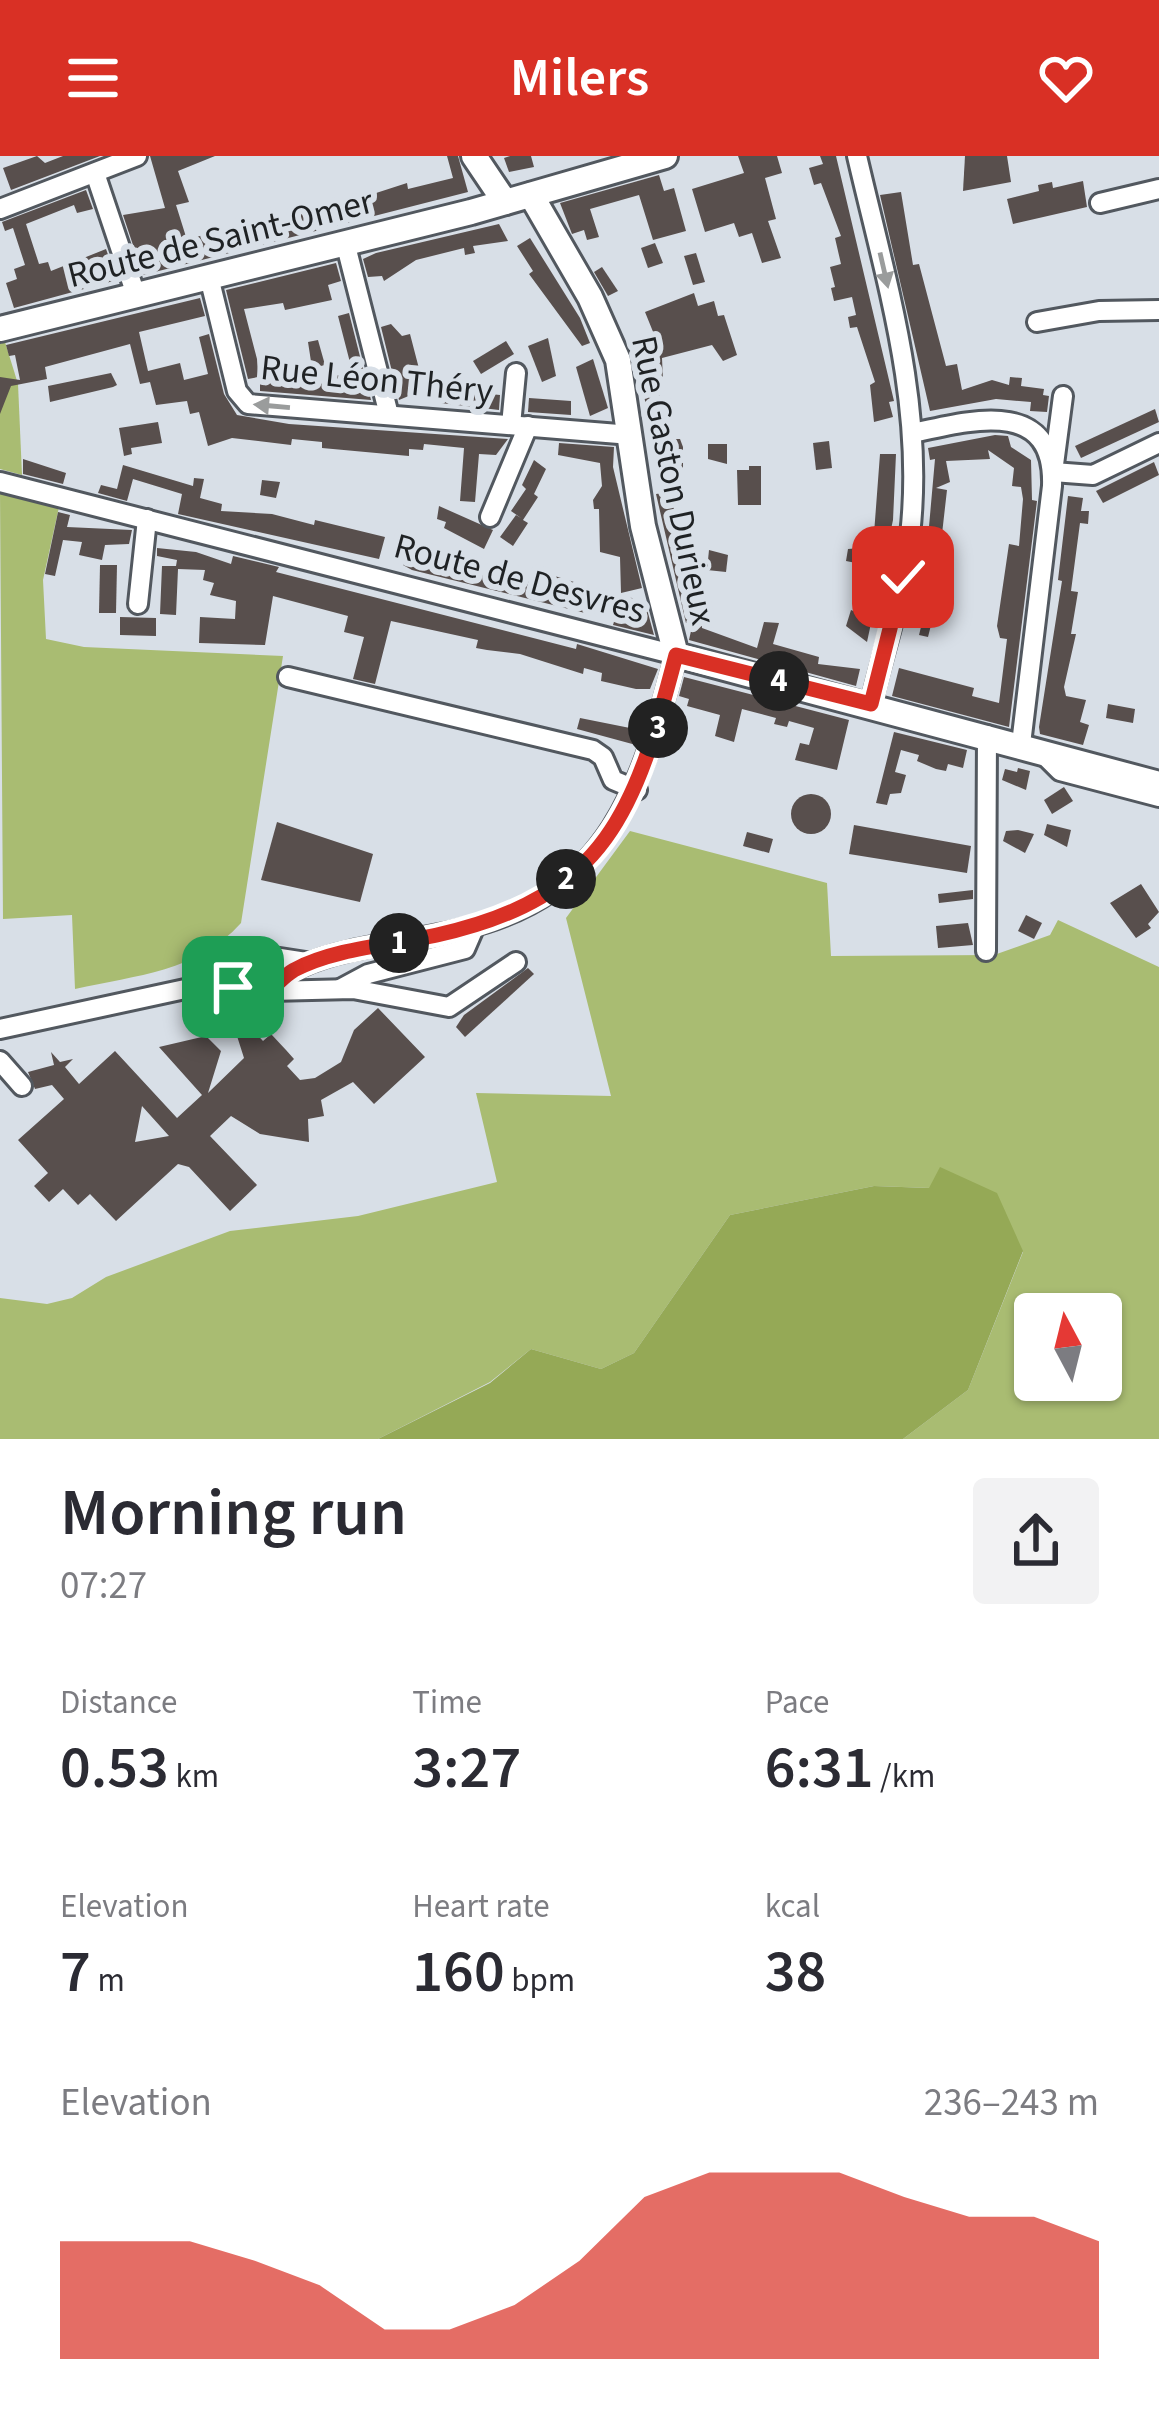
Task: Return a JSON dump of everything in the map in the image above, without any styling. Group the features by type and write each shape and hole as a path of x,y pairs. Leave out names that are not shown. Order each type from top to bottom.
{"main road":[{"path":"474,156 506,202"},
{"name":"Route de Saint-Omer","path":"0,329 506,202 665,156"},
{"name":"Rue Gaston Durieux","path":"531,195 612,342 643,526 676,655"},
{"name":"Route de Desvres","path":"676,655 1159,784"},
{"name":"Route de Desvres","path":"1031,747 1159,772"}],"street":[{"path":"0,209 137,156"},
{"path":"857,156 902,350 914,433 908,550 871,704"},
{"path":"94,173 136,295"},
{"path":"1100,203 1159,189"},
{"path":"345,242 389,415"},
{"name":"Rue Léon Théry","path":"209,277 244,402 631,435"},
{"path":"1037,322 1099,311 1159,310"},
{"path":"490,517 520,426 516,373"},
{"path":"1063,395 1052,472 1031,747 1060,771 1159,797"},
{"path":"914,433 986,418 1007,419 1039,440 1052,472"},
{"path":"1052,472 1093,475 1159,442"},
{"name":"Route de Desvres","path":"0,482 676,655"},
{"path":"138,604 147,519"},
{"path":"0,1029 199,986 251,955 316,961 476,926 534,902 564,881 612,833 637,790 676,655"},
{"path":"288,676 593,750 604,757 613,779 637,790"},
{"path":"986,951 987,735"},
{"path":"340,989 368,974 465,949 476,926"},
{"path":"270,957 278,968 274,986"},
{"path":"199,986 257,995 316,961"},
{"path":"274,986 340,989 449,1007 516,962"},
{"path":"241,963 238,977 246,990"},
{"path":"0,1061 22,1086"}],"green space":[{"path":"5,342 18,384 22,475 0,469 0,344"},
{"path":"0,492 59,507 43,580 46,639 84,647 283,656 241,923 185,962 75,989 72,915 3,919"},
{"path":"630,831 827,883 831,956 994,955 1050,935 1058,920 1159,967 1159,1439 903,1439 968,1390 1023,1252 930,1188 874,1186 730,1215 634,1353 601,1369 531,1349 490,1382 378,1439 0,1439 0,1298 47,1304 72,1298 106,1277 230,1231 358,1216 497,1182 476,1093 611,1096 566,918"},
{"path":"940,1167 997,1193 1023,1251 968,1390 903,1439 378,1439 490,1383 531,1349 601,1369 634,1353 730,1215 874,1186 929,1188"}],"building":[{"path":"37,156 45,163 63,156 100,156 11,190 3,168"},
{"path":"150,156 215,156 178,171 189,202 176,205 187,240 248,221 257,229 295,222 291,209 301,205 310,221 344,207 342,199 407,183 408,189 453,178 447,156 458,156 468,192 143,275 123,215 165,208"},
{"path":"531,156 534,167 509,172 504,158"},
{"path":"738,156 777,156 782,173 765,178 776,219 768,221 781,258 762,263 752,233 739,237 734,223 705,232 692,189 744,173"},
{"path":"820,156 836,156 894,401 889,402 893,417 874,422 870,385 875,382 857,327 850,328 848,317 856,315 852,297 834,301 831,288 835,287 830,267 841,264 835,238 841,236 821,183 814,185 809,168 823,164"},
{"path":"965,156 1007,156 1011,182 963,191"},
{"path":"659,175 664,191 674,188 686,231 653,240 639,195 590,209 599,237 587,240 584,230 572,234 560,203"},
{"path":"1083,181 1087,207 1013,224 1007,199 1039,191 1038,185 1052,182 1053,188"},
{"path":"86,190 93,209 77,213 74,205 26,224 39,264 48,262 51,271 106,249 117,280 14,308 6,283 17,279 14,269 25,265 13,228 5,231 2,222"},
{"path":"901,192 913,265 919,264 946,366 957,364 962,390 992,380 1009,385 1010,377 1022,378 1021,386 1044,389 1043,395 1049,396 1047,412 1030,411 1031,402 996,399 930,411 880,195"},
{"path":"499,224 508,241 473,246 475,253 465,255 464,248 416,260 384,281 382,276 368,277 363,259 376,253"},
{"path":"530,238 580,318 590,343 582,346 529,274 533,271 517,246"},
{"path":"655,243 663,263 648,268 641,248"},
{"path":"696,253 705,282 693,285 684,256"},
{"path":"336,263 341,281 328,285 332,300 285,310 283,303 244,309 257,359 258,377 248,379 226,290"},
{"path":"602,267 618,291 608,296 594,272"},
{"path":"694,293 698,306 714,301 718,316 724,315 737,355 723,361 712,345 662,358 663,381 650,384 640,354 660,349 645,312"},
{"path":"200,298 205,316 139,332 148,371 180,363 184,380 208,374 199,337 209,334 224,394 237,415 289,424 508,439 496,455 479,454 475,502 460,501 464,448 424,444 423,450 409,449 409,456 322,448 322,442 292,439 291,445 232,438 208,446 199,412 190,414 187,401 156,405 150,382 140,384 130,344 45,367 47,379 11,386 0,414 0,377 20,380 15,355 9,356 6,345"},
{"path":"349,313 371,400 260,391 260,382 335,384 336,375 354,378 338,316"},
{"path":"391,324 402,336 410,334 423,384 408,387 411,395 399,400 381,327"},
{"path":"548,338 556,376 542,382 528,346"},
{"path":"318,340 325,365 312,368 308,342"},
{"path":"506,341 514,354 481,374 473,361"},
{"path":"593,359 608,408 590,416 576,367"},
{"path":"111,373 117,385 113,387 50,402 48,386"},
{"path":"442,389 500,395 499,410 441,403"},
{"path":"659,392 668,439 680,439 683,447 683,473 657,473 658,419 648,418 644,395"},
{"path":"529,398 571,401 571,415 528,412"},
{"path":"1155,409 1159,422 1081,458 1075,446"},
{"path":"158,422 162,443 131,448 132,454 124,456 119,428"},
{"path":"1008,436 1011,447 1031,460 1032,500 1037,501 1009,727 892,696 899,668 974,688 972,696 999,703 1007,639 1000,638 997,626 1009,544 1019,546 1023,499 1021,487 1012,486 1014,468 988,450 990,459 946,461 950,482 936,488 947,490 937,578 942,579 926,616 933,617 928,637 919,635 924,615 913,612 927,549 935,459 930,460 928,448"},
{"path":"829,441 832,468 816,470 813,443"},
{"path":"559,443 614,447 613,467 642,588 621,593 620,557 600,552 599,509 594,509 593,500 602,486 600,463 558,455"},
{"path":"708,444 727,444 727,464 708,459"},
{"path":"880,454 896,454 893,520 867,642 846,626 851,610 858,613 871,566 846,561 848,549 873,547"},
{"path":"23,459 66,473 63,484 23,474"},
{"path":"534,460 546,469 534,494 538,497 523,520 528,523 513,546 500,537 516,515 521,518 511,511 526,489 522,485"},
{"path":"1154,462 1159,475 1103,503 1096,491"},
{"path":"123,465 193,486 194,478 204,479 200,498 222,504 221,511 272,514 314,525 315,520 385,537 379,559 178,514 182,494 133,479 127,501 98,493 101,485 117,489"},
{"path":"749,466 761,466 761,505 738,505 737,470 749,470"},
{"path":"262,480 280,482 276,498 260,495"},
{"path":"670,492 678,526 687,527 690,540 684,539 698,582 702,628 757,648 764,622 779,623 773,644 819,657 818,664 860,669 856,686 689,640 693,622 686,623 656,494"},
{"path":"1068,496 1083,498 1081,511 1089,511 1088,524 1080,523 1071,591 1078,592 1071,634 1076,634 1064,687 1066,696 1086,700 1080,722 1089,725 1083,745 1040,734 1039,727 1062,581 1058,580"},
{"path":"439,506 493,530 484,549 444,528 446,522 437,519"},
{"path":"58,512 70,515 67,527 132,530 129,544 105,545 102,560 79,555 82,542 63,540 55,576 45,574"},
{"path":"408,543 438,551 437,559 455,567 485,575 488,566 497,568 496,574 542,585 545,573 574,582 579,584 575,599 592,603 589,614 412,570 403,565"},
{"path":"157,548 196,552 231,564 233,556 279,567 276,572 576,649 577,644 658,669 650,689 636,689 601,681 602,673 584,668 583,674 520,654 476,648 478,640 391,621 375,684 353,679 364,637 344,632 348,616 273,596 265,645 199,643 200,617 235,619 236,601 210,595 214,583 203,580 205,570 178,569 176,615 160,614 162,566 176,566 177,560 157,556"},
{"path":"709,550 728,555 726,572 707,570"},
{"path":"100,565 117,565 116,613 99,613"},
{"path":"622,595 645,602 654,635 613,625"},
{"path":"120,617 156,618 156,636 120,635"},
{"path":"684,677 849,720 837,770 795,760 800,743 809,745 814,728 789,721 787,727 774,724 776,718 742,709 734,742 715,736 720,715 687,706 689,699 679,696"},
{"path":"1108,704 1135,709 1133,723 1106,718"},
{"path":"580,718 640,730 636,745 577,729"},
{"path":"894,732 967,750 963,768 948,764 946,771 936,769 917,761 919,755 901,750 895,772 906,775 901,793 890,794 887,805 876,803"},
{"path":"1018,768 1030,771 1026,790 1002,780 1005,769 1017,772"},
{"path":"1064,787 1073,801 1052,814 1044,800"},
{"path":"811,794 825,800 831,814 825,828 811,834 797,828 791,814 797,800"},
{"path":"277,822 373,854 360,902 261,880"},
{"path":"1047,824 1071,830 1067,847 1044,835"},
{"path":"854,825 971,846 967,873 849,854"},
{"path":"1006,831 1034,834 1025,853 1003,841"},
{"path":"747,832 773,839 769,853 743,846"},
{"path":"1141,884 1159,912 1148,924 1151,928 1136,938 1110,903"},
{"path":"973,890 973,899 939,903 938,894"},
{"path":"1026,915 1042,923 1034,939 1018,931"},
{"path":"968,923 973,945 938,948 936,926"},
{"path":"528,968 534,974 465,1037 456,1027 464,1015"},
{"path":"378,1008 425,1057 374,1104 353,1082 321,1100 324,1116 308,1119 309,1142 260,1134 231,1116 210,1136 257,1185 230,1211 189,1167 178,1164 116,1221 90,1194 78,1205 63,1189 49,1202 34,1186 48,1173 18,1140 64,1099 52,1085 35,1089 28,1072 54,1065 51,1052 60,1062 73,1059 65,1067 79,1084 115,1051 177,1118 202,1095 159,1047 206,1036 221,1051 208,1093 244,1058 237,1036 249,1026 263,1041 271,1034 294,1059 287,1066 300,1080 315,1078 341,1062 354,1030","holes":["142,1106 169,1136 135,1142"]}],"route":[{"path":"233,987 266,993 286,975 316,961 483,924 554,889 603,843 626,813 648,761 676,655 871,704 903,577"}]}
